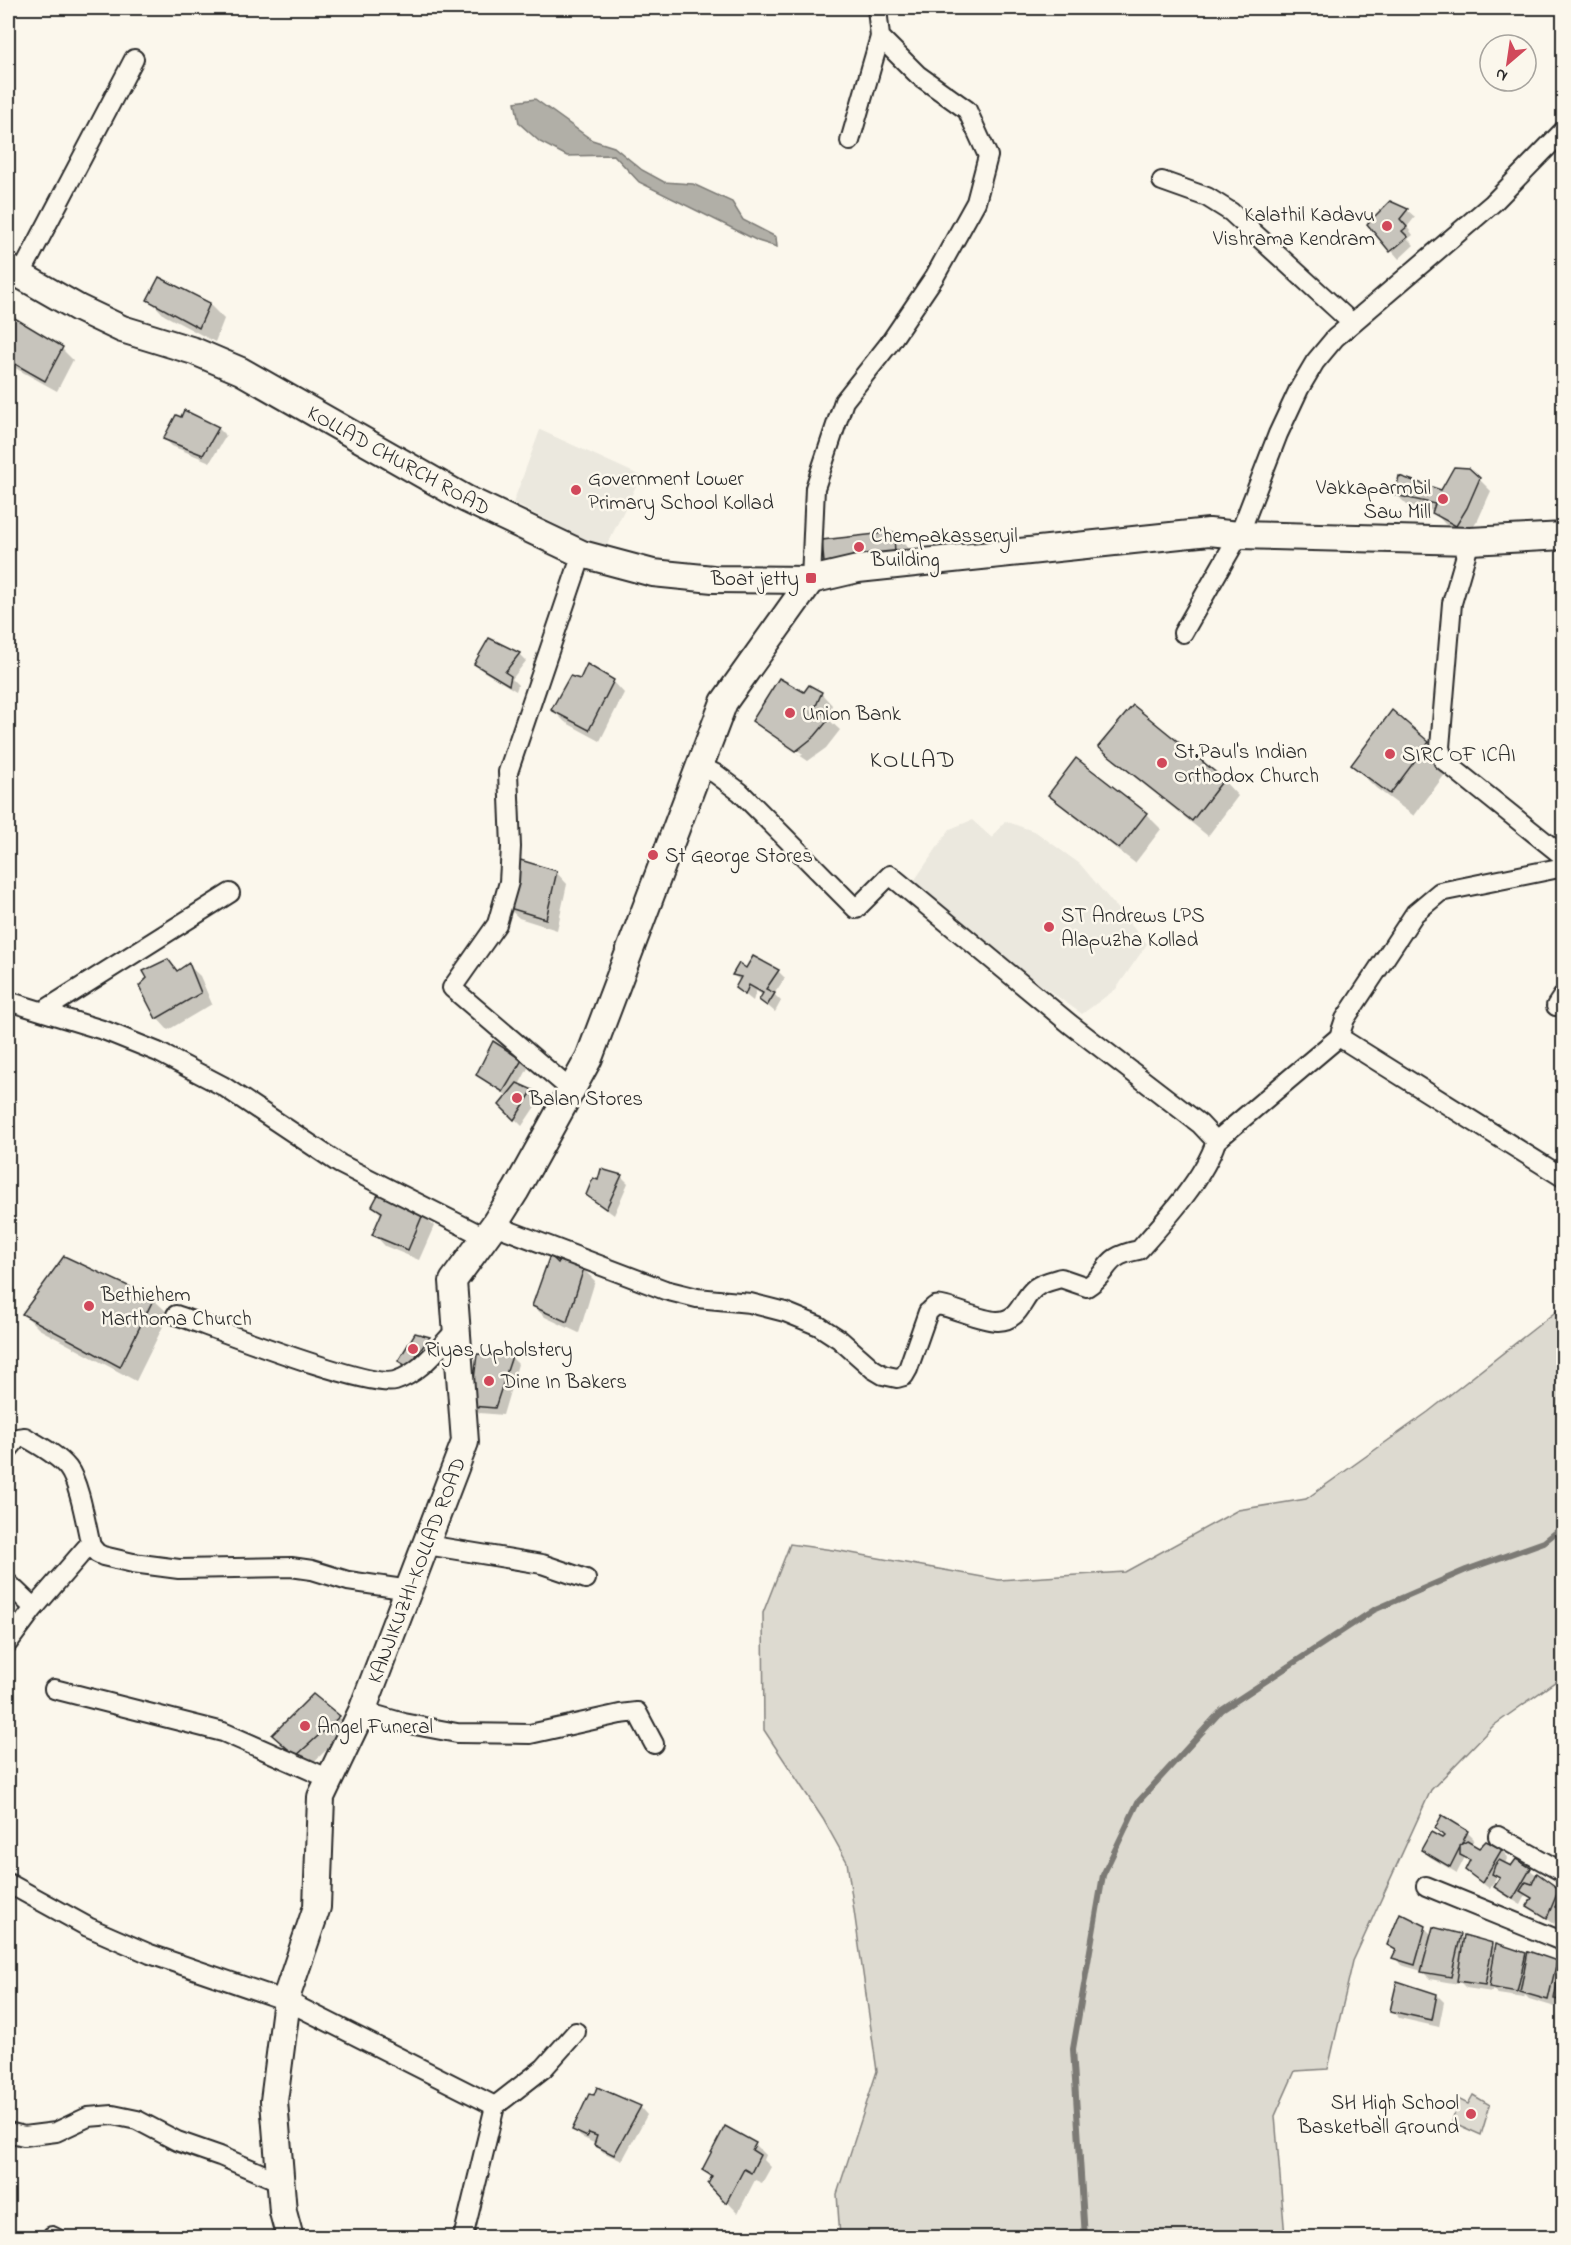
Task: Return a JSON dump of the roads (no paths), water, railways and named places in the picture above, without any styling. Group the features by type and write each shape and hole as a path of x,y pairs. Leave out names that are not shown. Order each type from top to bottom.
{"main road":[{"name":"KOLLAD CHURCH ROAD","path":"14,272 122,329 194,351 241,371 466,499 582,554 653,573 713,579 811,580 858,569 1209,532 1239,535 1470,541 1563,536"},
{"name":"KANJIKUZHI-KOLLAD ROAD","path":"290,2238 283,2212 274,2101 288,1992 317,1907 321,1797 362,1711 465,1442 453,1281 490,1231 589,1058 724,702 811,580"}],"street":[{"path":"850,141 880,37 877,8"},
{"path":"811,580 816,488 844,401 889,344 935,276 976,202 988,156 967,110 918,75 880,37"},
{"path":"14,272 135,59"},
{"path":"1183,633 1239,535 1278,434 1299,389 1321,354 1352,323 1493,203 1563,130"},
{"path":"1162,181 1207,197 1232,212 1352,323"},
{"path":"1470,541 1452,603 1440,747 1443,760 1563,857"},
{"path":"571,1090 452,988 497,924 509,882 511,847 508,772 582,554"},
{"path":"700,765 740,792 856,909 890,875 1070,1024 1200,1124 1216,1141"},
{"path":"8,1001 106,1031 158,1052 223,1086 340,1164 490,1231 665,1290 697,1298 750,1303 785,1312 819,1326 840,1340 873,1370 897,1378 904,1376 908,1369 928,1312 934,1306 942,1305 987,1320 1000,1321 1011,1318 1019,1311 1035,1287 1062,1278 1087,1287 1095,1282 1108,1262 1122,1253 1139,1250 1184,1196 1211,1157 1216,1141 1339,1036 1345,1019 1415,913 1440,892 1563,867"},
{"path":"43,1011 230,892"},
{"path":"1339,1036 1563,1178"},
{"path":"176,1315 345,1374 379,1383 394,1382 423,1366 458,1328"},
{"path":"8,1450 18,1438 25,1437 68,1468 75,1482 91,1546 103,1556 133,1563 179,1569 291,1567 312,1570 348,1581 410,1590"},
{"path":"427,1545 543,1564 586,1579"},
{"path":"8,1643 34,1608 86,1548 91,1546"},
{"path":"8,1583 34,1608"},
{"path":"54,1689 223,1732 330,1779"},
{"path":"362,1711 404,1723 457,1733 530,1734 637,1712 654,1744"},
{"path":"1498,1836 1563,1873"},
{"path":"8,1883 88,1927 150,1954 287,2001 495,2106"},
{"path":"1426,1886 1563,1942"},
{"path":"463,2238 495,2106 544,2068 576,2032"},
{"path":"8,2132 24,2136 56,2132 88,2117 113,2115 137,2120 177,2141 220,2156 281,2182"},
{"path":"51,2238 52,2236 56,2238"}],"waterway":[{"path":"1085,2238 1073,2049 1103,1875 1138,1802 1222,1710 1374,1610 1466,1570 1544,1542 1564,1526"}],"place":[{"name":"Kalathil Kadavu Vishrama Kendram","path":"1387,226"},
{"name":"Government Lower Primary School Kollad","path":"576,490"},
{"name":"Vakkaparmbil Saw Mill","path":"1443,499"},
{"name":"Chempakasseryil Building","path":"859,547"},
{"name":"Boat jetty","path":"811,578"},
{"name":"Union Bank","path":"790,713"},
{"name":"SIRC OF ICAI","path":"1390,754"},
{"name":"St.Paul's Indian Orthodox Church","path":"1162,763"},
{"name":"St George Stores","path":"653,855"},
{"name":"ST Andrews LPS Alapuzha Kollad","path":"1049,927"},
{"name":"Balan Stores","path":"517,1098"},
{"name":"Bethiehem Marthoma Church","path":"89,1306"},
{"name":"Riyas Upholstery","path":"413,1349"},
{"name":"Dine In Bakers","path":"489,1381"},
{"name":"Angel Funeral","path":"305,1726"},
{"name":"SH High School Basketball Ground","path":"1471,2114"}],"district":[{"name":"KOLLAD","path":"913,759"}]}
